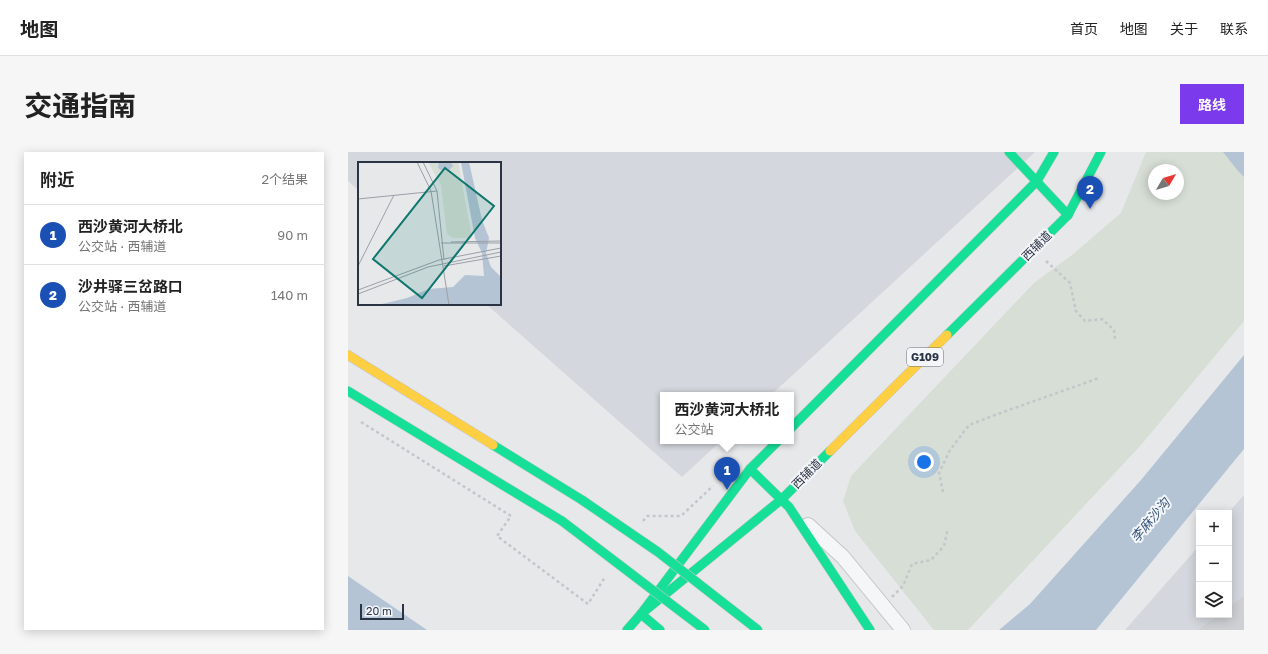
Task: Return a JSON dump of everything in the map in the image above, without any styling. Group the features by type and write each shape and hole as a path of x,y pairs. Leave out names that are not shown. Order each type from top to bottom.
{"main road":[{"path":"1009,152 1068,214"},
{"path":"794,425 1037,181 1054,152"},
{"name":"西辅道","path":"641,614 785,503 1068,214 1101,152"},
{"path":"348,355 582,500 658,552 758,630"},
{"path":"348,391 562,521 705,630"},
{"name":"G109","path":"628,629 641,614 750,469 775,444"},
{"path":"750,469 785,503 870,630"},
{"path":"641,614 660,630"}],"street":[{"path":"785,503 843,557 902,630"}],"path":[{"path":"1033,250 1070,283 1076,311 1084,322 1102,319 1114,330 1115,340"},
{"path":"943,492 939,473 950,450 968,426 995,414 1099,378"},
{"path":"354,418 511,516"},
{"path":"884,607 903,586 912,564 931,560 944,546 948,528"}],"shaded area":[{"path":"348,152 1035,152 774,392 660,392 660,444 718,444 682,477 487,305 501,305 501,162 358,162 358,190 348,181"},
{"path":"1146,152 1244,152 1244,321 1141,445 968,630 934,630 855,531 843,501 851,476 1034,283 1072,255 1121,213"},
{"path":"1244,495 1244,630 1125,630 1196,549 1196,618 1232,618 1232,510 1231,510"}],"water":[{"path":"1223,152 1244,152 1244,177 1238,171"},
{"name":"李麻沙沟","path":"1244,355 1244,449 1096,630 999,630 1030,604 1141,480"},
{"path":"348,576 427,630 348,630"}],"building":[{"path":"1244,596 1244,630 1198,630 1214,618 1232,618 1232,605"}],"traffic: fast":[{"path":"1009,152 1068,215"},
{"path":"794,425 1037,181 1054,152"},
{"path":"947,335 1068,215 1101,152"},
{"path":"348,391 562,521"},
{"path":"627,630 641,614 750,469 775,444"},
{"path":"493,445 582,500"},
{"path":"641,614 782,499 830,451"},
{"path":"750,469 789,507 870,630"},
{"path":"582,500 658,552 758,630"},
{"path":"562,521 705,630"},
{"path":"641,614 660,630"}],"traffic: slow":[{"path":"830,451 947,335"},
{"path":"348,355 493,445"}],"place":[{"name":"沙井驿三岔路口","path":"1090,209"},
{"name":"西沙黄河大桥北","path":"727,490"}]}
